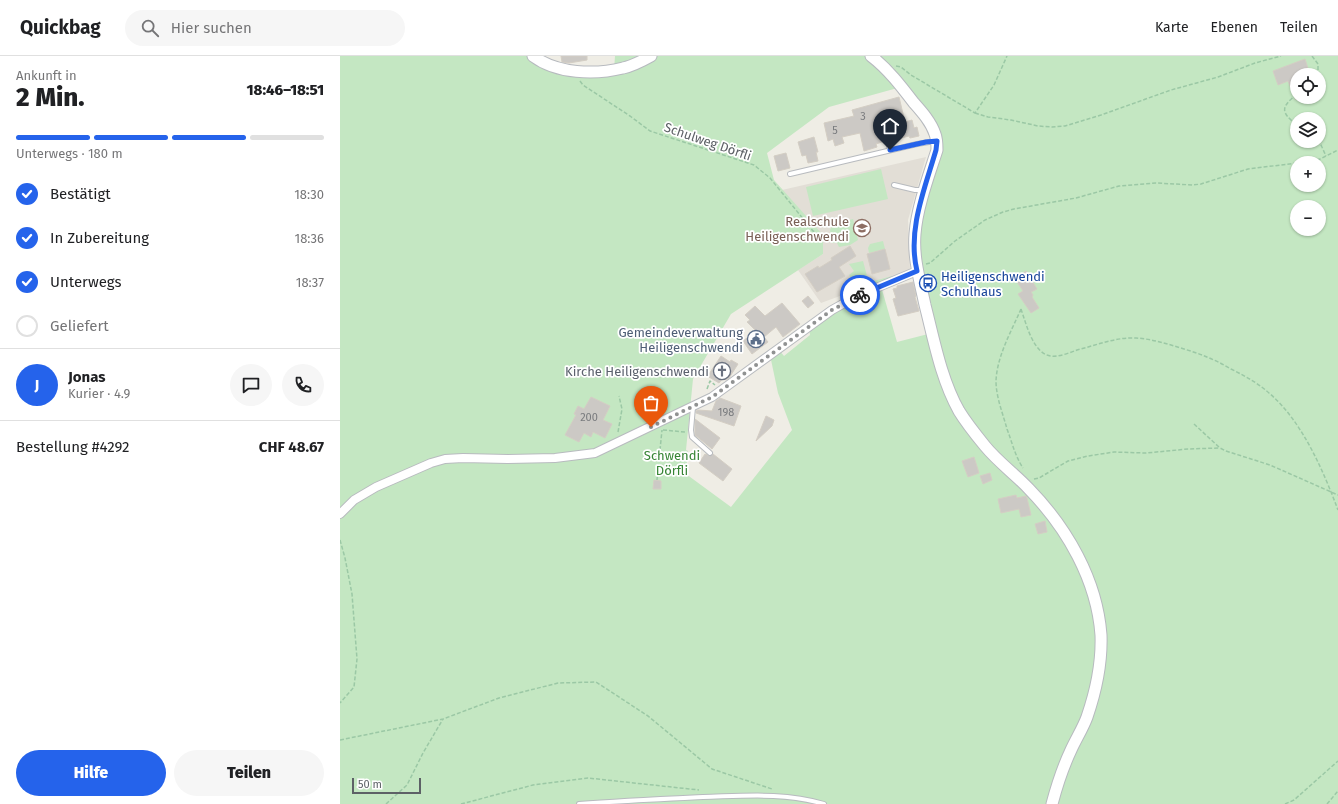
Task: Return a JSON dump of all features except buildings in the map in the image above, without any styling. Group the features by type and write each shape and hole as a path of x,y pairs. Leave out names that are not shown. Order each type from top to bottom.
{"street":[{"path":"533,56 546,64 572,70 590,72 614,70 633,65 651,56"},
{"path":"872,56 885,69 922,113 935,134 937,141 936,150 916,221 914,254 932,333 948,386 959,410 986,448 1029,488 1052,515 1074,550 1092,590 1096,604 1101,636 1098,677 1086,719 1061,773 1052,804"},
{"path":"340,514 354,500 376,487 431,463 445,459 524,459 583,455 595,453 615,443 662,426 721,392 832,310 857,296 917,269"}],"lane":[{"path":"882,122 890,150"},
{"path":"790,174 890,150 937,141"},
{"path":"894,185 915,190 925,190"},
{"path":"693,407 691,430 692,437 710,453"},
{"path":"579,804 756,795 789,796 824,804"}],"path":[{"path":"975,113 994,85 1006,56"},
{"path":"1269,56 1274,58"},
{"path":"885,69 893,65 901,67 911,75 975,113 988,117 1052,127 1065,126 1101,115 1171,90 1218,77 1255,63 1281,56"},
{"path":"1312,56 1318,64 1318,68"},
{"name":"Schulweg Dörfli","path":"572,70 583,85 650,131 754,165 770,178 814,231 830,241"},
{"path":"1290,100 1287,103 1285,112 1290,119"},
{"path":"1322,148 1326,156 1338,150"},
{"path":"917,269 930,262 955,241 986,220 1003,212 1076,198 1119,186 1156,183 1202,184 1248,169 1290,164"},
{"path":"1025,471 1019,461 1008,430 998,398 996,383 1000,359 1021,309 1034,344 1041,352 1050,356 1067,353 1114,340 1136,338 1158,341 1205,356 1254,381 1270,394 1302,432 1332,492 1338,510"},
{"path":"615,443 622,409 619,396"},
{"path":"1194,424 1220,448 1226,451 1283,470 1312,485 1338,495"},
{"path":"657,480 662,426 685,432"},
{"path":"1028,480 1039,478 1068,461 1088,456 1114,452 1146,453 1220,448"},
{"path":"659,457 685,460"},
{"path":"340,540 352,594 357,659 354,688 340,703"},
{"path":"340,740 443,719 499,698 558,683 596,682 648,716 712,769 776,790"},
{"path":"386,804 407,785 423,753 443,719"},
{"path":"1285,804 1294,800 1338,761"},
{"path":"461,804 533,785 588,778 705,791"},
{"path":"1327,804 1338,791"}],"shaded area":[{"name":"Realschule Heiligenschwendi","path":"926,157 908,220 910,270 821,303 798,270 823,254 823,235 782,190"}],"green space":[{"name":"Schwendi Dörfli","path":"340,56 533,56 546,64 614,70 615,56 1338,56 1338,804 340,804","holes":["901,87 937,144 914,254 932,333 897,342 881,286 809,327 810,335 784,356 778,349 770,355 778,393 792,430 731,507 686,474 688,451 686,450 693,379 731,314 823,254 823,235 774,180 767,153 829,107"]},
{"path":"881,169 888,199 813,216 806,187"},
{"path":"853,219 858,240 850,245 839,247 837,243 832,243 830,241 830,230 834,222 838,223"},
{"path":"883,241 885,249 869,253 868,248 870,244"},
{"path":"863,261 867,276 853,280 849,275 854,271 849,264"},
{"path":"892,276 892,278 860,292 856,286"}],"way so far":[{"path":"651,427 721,392 832,310 860,295"}],"place":[{"name":"Realschule Heiligenschwendi","path":"862,228"},
{"name":"Heiligenschwendi Schulhaus","path":"928,283"},
{"name":"Gemeindeverwaltung Heiligenschwendi","path":"756,339"},
{"name":"Kirche Heiligenschwendi","path":"722,371"}],"route":[{"path":"860,295 917,271 914,254 916,221 936,150 937,141 890,150"}]}
